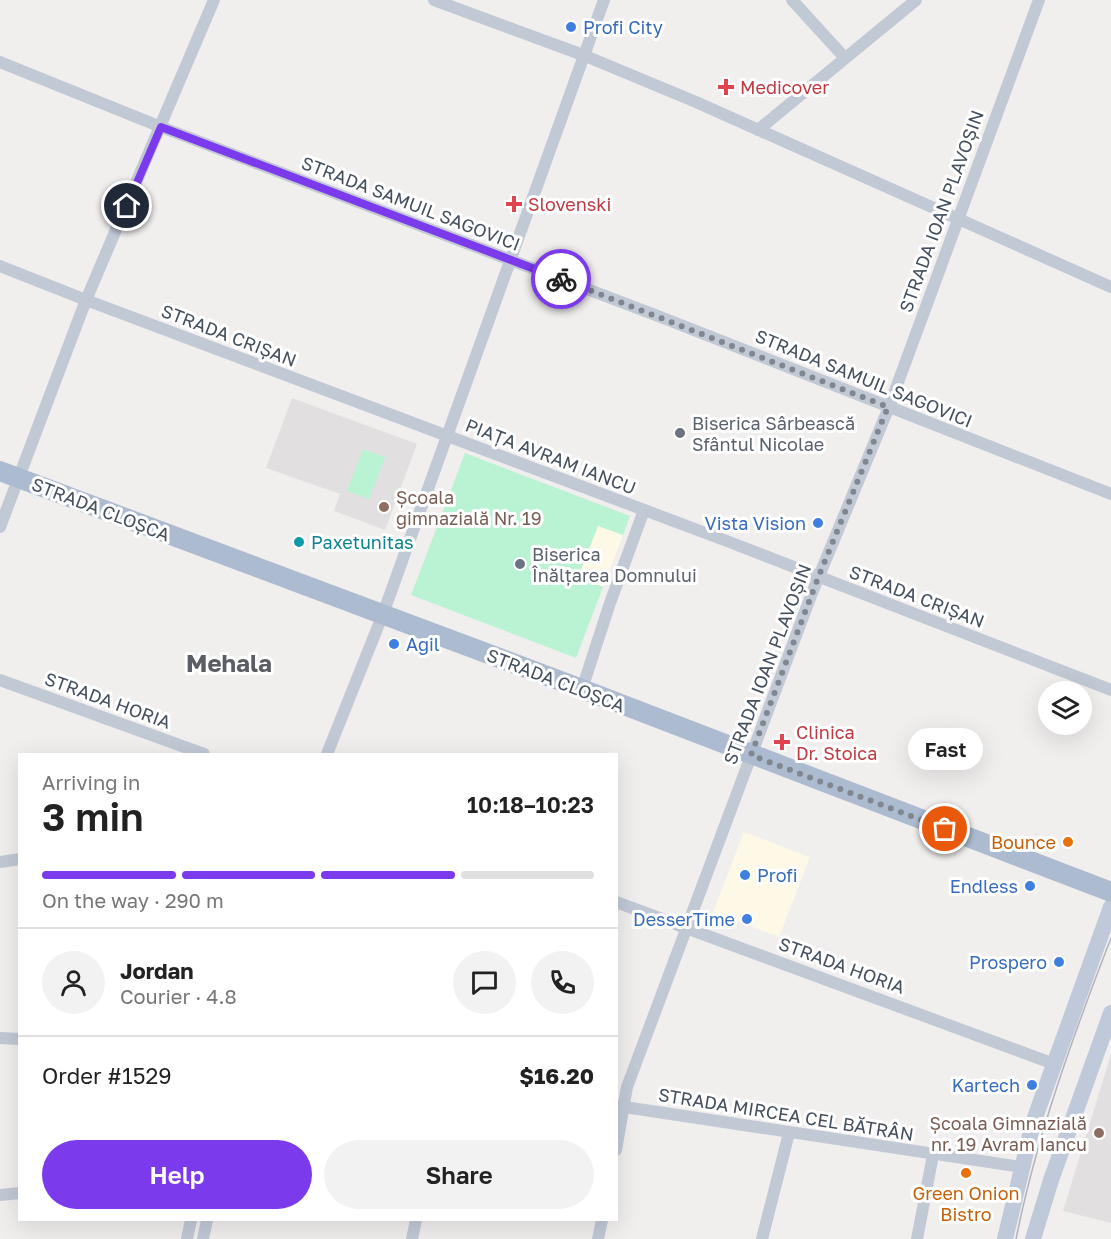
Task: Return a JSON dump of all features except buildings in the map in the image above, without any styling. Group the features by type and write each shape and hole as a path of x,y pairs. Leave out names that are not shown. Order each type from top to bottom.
{"main road":[{"name":"STRADA CLOȘCA","path":"0,471 582,689 1111,892"},
{"path":"1005,1239 1033,1124 1111,907"},
{"path":"1033,1239 1051,1180 1111,1013"}],"street":[{"path":"0,527 86,300 214,0"},
{"path":"434,0 583,55 1111,287"},
{"path":"447,436 604,0"},
{"path":"792,0 845,58"},
{"path":"758,130 916,0"},
{"name":"STRADA IOAN PLAVOȘIN","path":"618,1133 621,1107 627,1087 818,578 888,407 1039,0"},
{"name":"STRADA SAMUIL SAGOVICI","path":"0,62 161,127 658,316 1111,494"},
{"name":"STRADA CRIȘAN","path":"0,266 447,436"},
{"name":"PIAȚA AVRAM IANCU","path":"327,753 383,614 447,436 644,510 582,689"},
{"name":"STRADA CRIȘAN","path":"644,510 1111,690"},
{"name":"STRADA HORIA","path":"0,680 201,753"},
{"path":"0,862 18,859"},
{"name":"STRADA HORIA","path":"618,903 1054,1064"},
{"path":"0,1038 18,1039"},
{"name":"STRADA MIRCEA CEL BĂTRÂN","path":"621,1107 1021,1167"},
{"path":"762,1239 789,1133"},
{"path":"917,1239 933,1155"},
{"path":"0,1196 18,1193"},
{"path":"187,1239 191,1221"},
{"path":"203,1239 207,1221"},
{"path":"412,1239 416,1221"},
{"path":"598,1239 602,1221"}],"shaded area":[{"path":"292,398 417,444 385,530 334,511 340,494 266,468"},
{"path":"598,526 623,535 603,587 578,578"},
{"path":"744,832 810,857 779,937 713,912"},
{"name":"Școala Gimnazială nr. 19 Avram Iancu","path":"1111,1054 1111,1223 1063,1211"}],"green space":[{"path":"363,449 385,457 369,499 347,491"},
{"path":"465,453 630,516 623,535 598,526 578,577 603,587 576,658 411,595"}],"tram line":[{"path":"1016,1239 1045,1124 1111,938"}],"way so far":[{"path":"561,279 888,407 818,578 751,755 945,829"}],"place":[{"name":"Profi City","path":"571,27"},
{"name":"Medicover","path":"726,87"},
{"name":"Slovenski","path":"514,204"},
{"name":"Biserica Sârbească Sfântul Nicolae","path":"680,433"},
{"name":"Școala gimnazială Nr. 19","path":"384,507"},
{"name":"Vista Vision","path":"818,523"},
{"name":"Paxetunitas","path":"299,542"},
{"name":"Biserica Înălțarea Domnului","path":"520,564"},
{"name":"Agil","path":"394,644"},
{"name":"Clinica Dr. Stoica","path":"782,742"},
{"name":"Fast","path":"945,829"},
{"name":"Bounce","path":"1068,842"},
{"name":"Profi","path":"745,875"},
{"name":"Endless","path":"1030,886"},
{"name":"DesserTime","path":"747,919"},
{"name":"Prospero","path":"1059,962"},
{"name":"Kartech","path":"1032,1085"},
{"name":"Școala Gimnazială nr. 19 Avram Iancu","path":"1099,1133"},
{"name":"Green Onion Bistro","path":"966,1173"}],"district":[{"name":"Mehala","path":"229,662"}],"route":[{"path":"127,206 161,127 561,279"}]}
